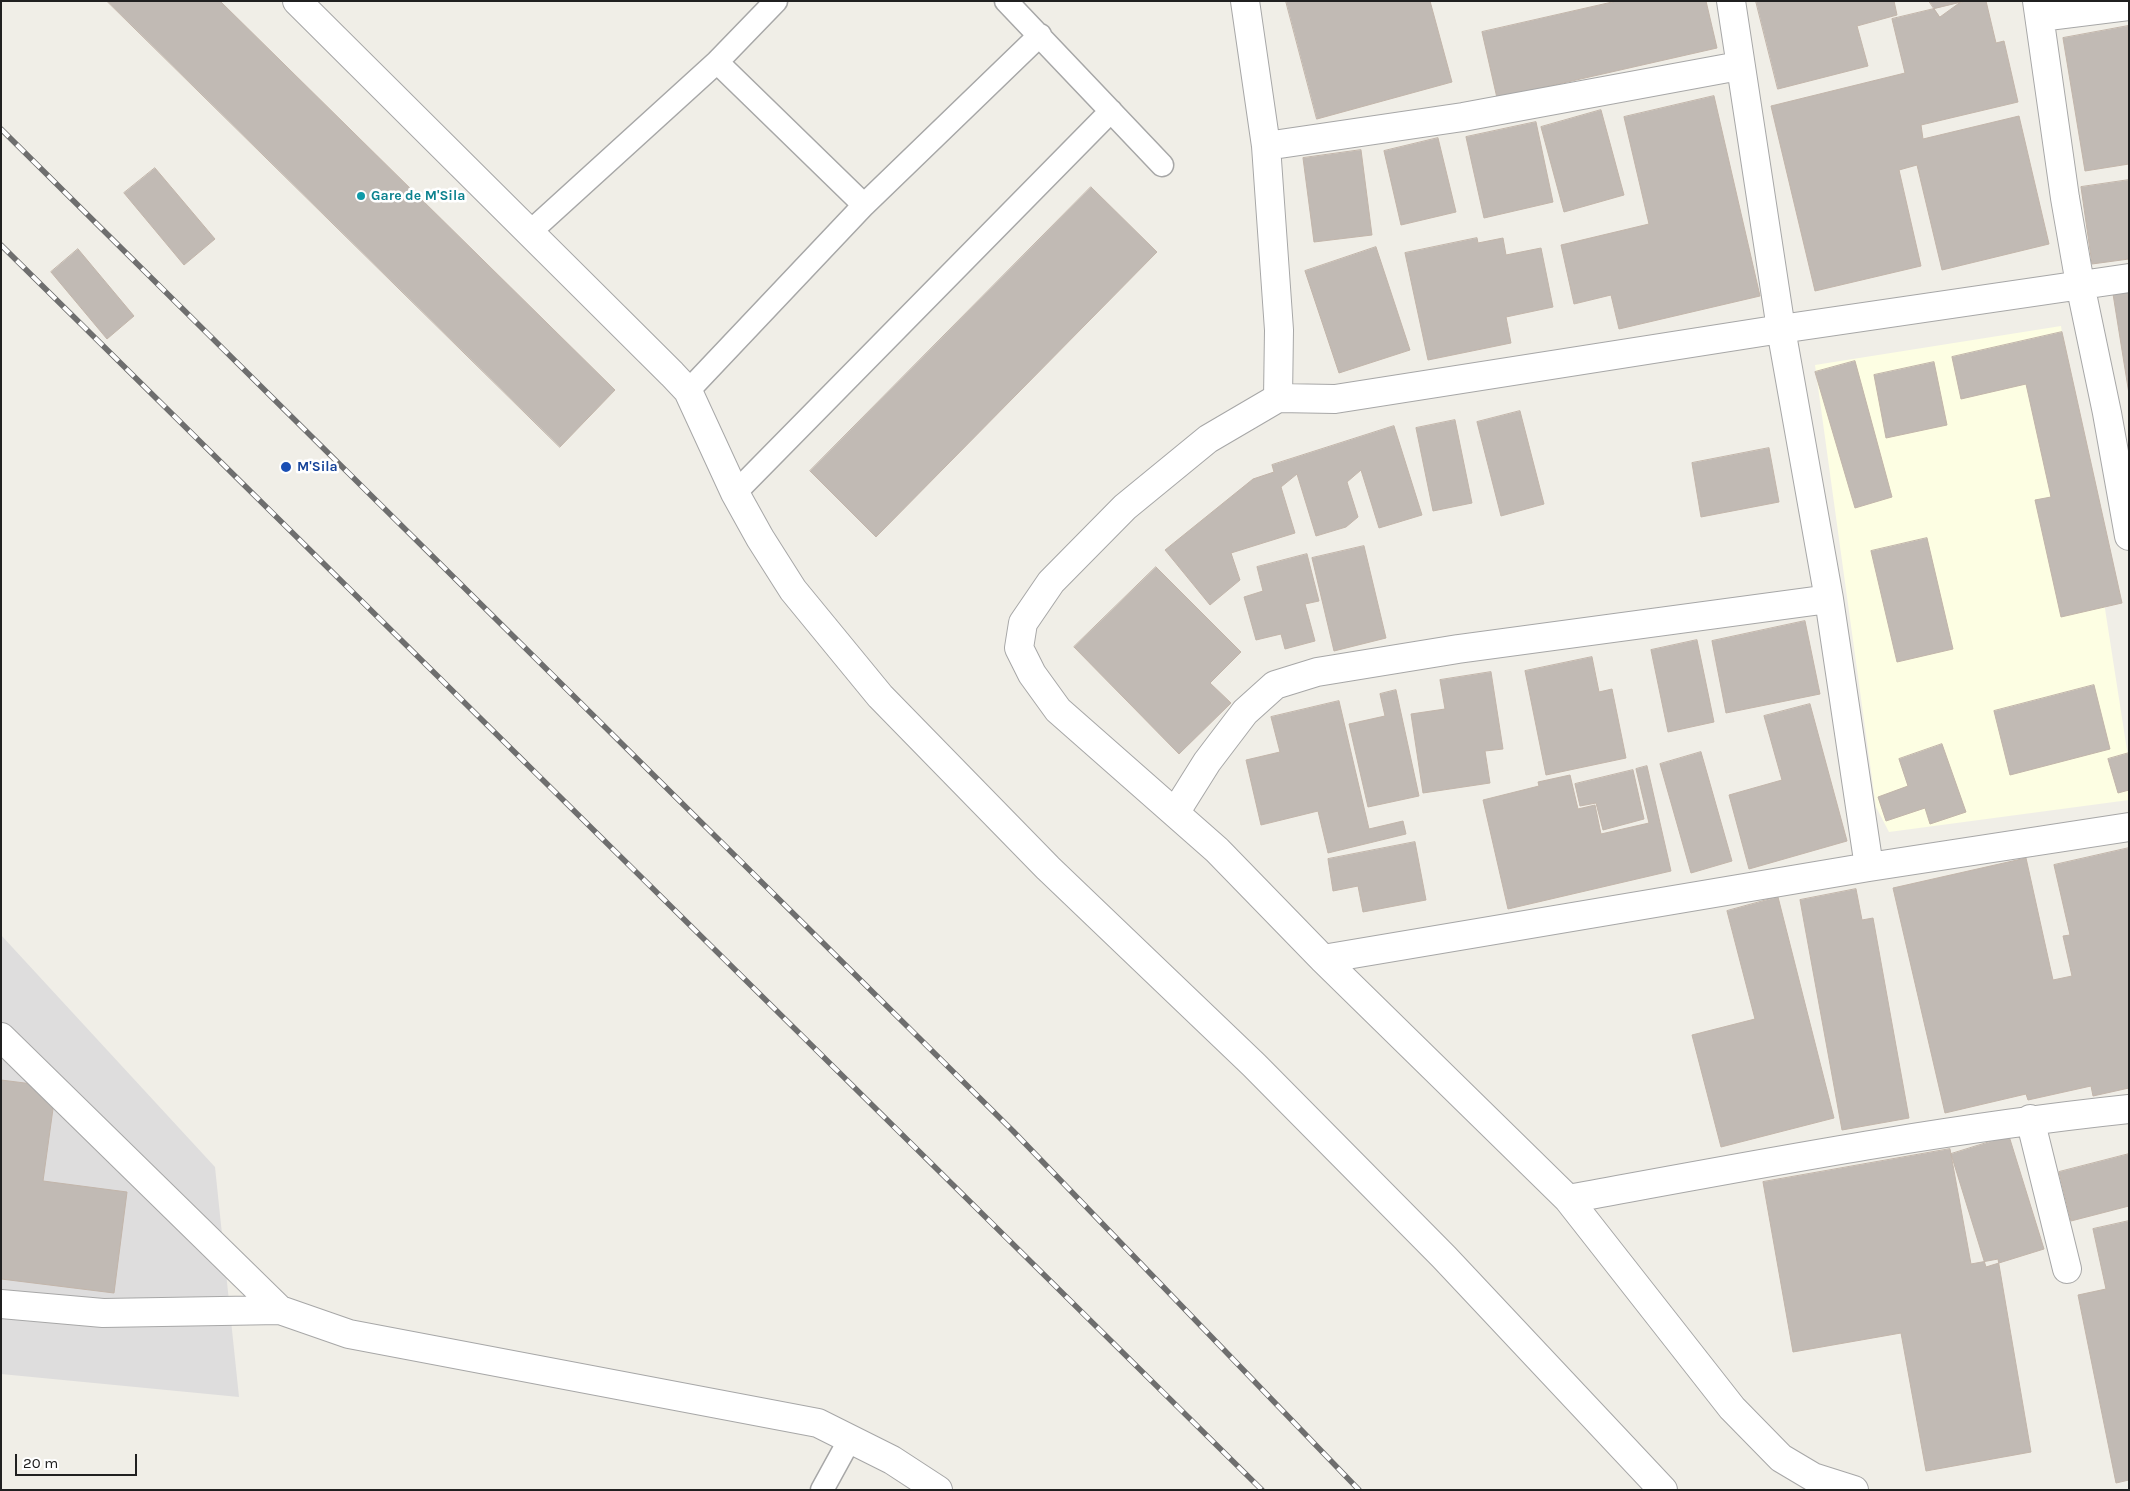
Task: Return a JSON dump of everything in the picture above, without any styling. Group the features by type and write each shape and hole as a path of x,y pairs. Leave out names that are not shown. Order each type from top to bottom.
{"street":[{"path":"297,1 688,391 735,493 760,538 793,590 880,696 1048,868 1254,1065 1437,1250 1663,1490"},
{"path":"1245,1 1266,146 1280,330 1278,398"},
{"path":"1731,1 1739,66 1781,329 1829,599 1869,867"},
{"path":"2129,6 2038,9 2065,198 2129,536"},
{"path":"1266,146 1463,117 1739,66"},
{"path":"1854,1490 1812,1477 1781,1458 1732,1408 1568,1200 1323,958 1217,850 1058,710 1032,674 1019,648 1023,622 1051,582 1125,508 1208,439 1278,398 1335,399 1781,329 2129,278"},
{"path":"1175,813 1207,762 1245,712 1275,685 1317,672 1458,649 1829,599"},
{"path":"1323,958 1869,867 2129,827"},
{"path":"1,1037 280,1310"},
{"path":"1568,1200 1791,1158 2030,1119 2129,1109"},
{"path":"2030,1119 2067,1269"},
{"path":"1,1304 103,1314 280,1310 349,1334 818,1423 892,1460 938,1490"}],"lane":[{"path":"530,232 717,62 776,1"},
{"path":"1006,1 1162,165"},
{"path":"688,391 864,205 1040,35"},
{"path":"717,62 864,205"},
{"path":"735,493 1111,110"},
{"path":"822,1490 850,1439"}],"shaded area":[{"path":"2061,326 2129,763 2129,800 1889,832 1876,807 1815,365"},
{"path":"1,935 215,1167 239,1397 1,1374"}],"building":[{"name":"Gare de M'Sila","path":"107,1 220,1 615,390 560,447"},
{"path":"1286,1 1430,1 1452,82 1317,119"},
{"path":"1617,1 1706,1 1717,48 1497,98 1482,32"},
{"path":"1756,1 1894,1 1897,15 1857,26 1868,66 1778,89"},
{"path":"1929,1 1962,1 1940,17"},
{"path":"1966,1 1986,1 1996,43 2004,41 2018,102 1921,125 1923,139 2019,116 2049,244 1942,270 1917,165 1899,170 1921,266 1815,291 1771,106 1905,73 1892,19"},
{"path":"2128,26 2129,164 2085,171 2063,38"},
{"path":"1714,96 1760,296 1619,329 1611,295 1574,304 1561,245 1649,224 1624,117"},
{"path":"1601,110 1624,195 1564,212 1541,127"},
{"path":"1536,122 1553,202 1484,218 1466,137"},
{"path":"1438,138 1456,212 1401,225 1384,151"},
{"path":"1361,150 1372,235 1314,242 1303,158"},
{"path":"155,168 215,239 184,265 124,193"},
{"path":"2129,180 2129,259 2092,264 2081,187"},
{"path":"1091,187 1157,252 876,537 810,471"},
{"path":"1477,238 1478,243 1503,238 1506,255 1541,248 1553,307 1506,317 1511,343 1428,360 1405,253"},
{"path":"1376,247 1410,350 1339,373 1305,271"},
{"path":"78,249 134,316 107,339 51,272"},
{"path":"2129,292 2129,394 2113,294"},
{"path":"2062,332 2122,603 2061,617 2035,500 2051,497 2026,384 1961,399 1952,357"},
{"path":"1855,361 1892,497 1855,508 1815,372"},
{"path":"1934,362 1947,425 1886,438 1874,375"},
{"path":"1520,411 1544,504 1501,516 1477,422"},
{"path":"1455,420 1472,503 1433,511 1416,428"},
{"path":"1394,426 1422,515 1379,528 1361,470 1347,482 1358,517 1346,527 1316,536 1297,474 1281,487 1295,533 1231,553 1240,580 1210,605 1165,550 1253,479 1274,472 1272,465"},
{"path":"1769,448 1779,502 1701,517 1692,463"},
{"path":"1927,538 1953,649 1897,662 1871,551"},
{"path":"1364,546 1386,638 1334,651 1312,558"},
{"path":"1307,554 1319,601 1305,604 1315,641 1285,649 1281,634 1256,640 1244,597 1263,591 1257,567"},
{"path":"1156,567 1241,652 1210,683 1231,703 1179,754 1074,647"},
{"path":"1805,621 1820,694 1726,713 1712,641"},
{"path":"1697,640 1714,722 1668,732 1651,650"},
{"path":"1592,657 1599,692 1612,689 1626,758 1546,775 1525,671"},
{"path":"1491,672 1503,749 1485,751 1490,783 1423,793 1411,714 1445,709 1440,680"},
{"path":"2094,685 2110,749 2010,775 1994,711"},
{"path":"1396,690 1419,796 1368,807 1349,724 1385,716 1380,694"},
{"path":"1339,701 1369,829 1403,821 1406,834 1328,853 1318,811 1261,825 1246,760 1280,752 1271,717"},
{"path":"1810,704 1847,841 1749,869 1729,795 1782,780 1764,716"},
{"path":"1942,744 1966,812 1930,824 1925,808 1886,821 1878,797 1908,786 1899,759"},
{"path":"1701,752 1732,861 1691,873 1660,764"},
{"path":"2129,753 2129,790 2118,793 2108,759"},
{"path":"1647,766 1671,871 1508,909 1483,800 1539,786 1538,782 1570,775 1578,809 1595,805 1601,834 1649,823 1636,769"},
{"path":"1633,770 1644,819 1603,830 1596,803 1580,806 1575,784"},
{"path":"1415,842 1426,900 1363,912 1358,886 1333,891 1328,859"},
{"path":"2129,848 2129,1088 2093,1096 2091,1086 2028,1100 2026,1094 1945,1113 1893,888 2026,858 2053,980 2072,976 2063,936 2070,935 2054,865"},
{"path":"1856,889 1862,920 1873,918 1909,1118 1842,1130 1800,900"},
{"path":"1778,897 1834,1118 1721,1147 1692,1035 1755,1019 1727,911"},
{"path":"1,1080 56,1087 43,1181 127,1192 114,1293 1,1279"},
{"path":"2009,1136 2044,1249 1986,1267 1951,1154"},
{"path":"1950,1149 1971,1264 1998,1259 2031,1452 1926,1471 1901,1333 1793,1352 1763,1182"},
{"path":"2129,1154 2129,1206 2071,1221 2059,1172"},
{"path":"2129,1221 2129,1480 2116,1483 2078,1295 2106,1289 2093,1229"}],"railway":[{"path":"1,129 1013,1131 1359,1490"},
{"path":"1,245 1262,1490"}],"place":[{"name":"Gare de M'Sila","path":"361,196"},
{"name":"M'Sila","path":"286,467"}]}
